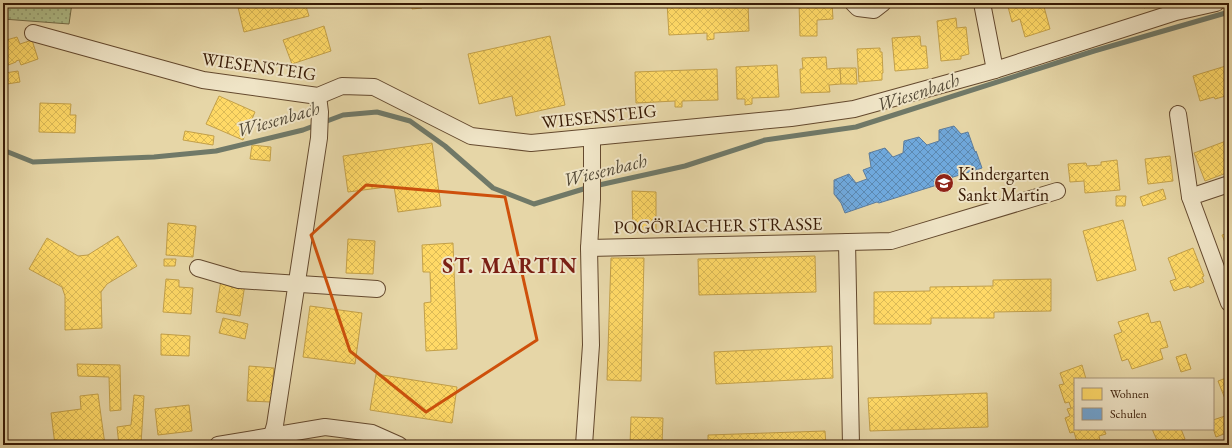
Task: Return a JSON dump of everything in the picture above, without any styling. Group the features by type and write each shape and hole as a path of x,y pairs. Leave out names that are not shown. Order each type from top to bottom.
{"street":[{"path":"853,3 858,8 874,10 882,3"},
{"path":"982,3 995,70"},
{"name":"WIESENSTEIG","path":"33,33 203,80 318,96 342,86 374,87 471,136 531,142 791,118 854,109 995,70 1175,8 1216,3"},
{"path":"272,435 276,425 319,138 320,112 318,96"},
{"path":"1178,114 1190,197 1229,303"},
{"name":"POGÖRIACHER STRASSE","path":"584,445 592,345 590,248 592,137"},
{"path":"1190,197 1229,184"},
{"name":"POGÖRIACHER STRASSE","path":"590,248 891,241 1057,191"},
{"name":"POGÖRIACHER STRASSE","path":"847,242 851,445"},
{"path":"198,268 239,280 377,289"},
{"path":"218,445 325,427 372,433 399,445"}],"highlighted area":[{"path":"366,185 505,197 537,340 426,412 350,351 311,235"}],"green space":[{"path":"3,3 72,3 69,24 3,19"}],"building: Wohnen":[{"path":"237,3 305,3 309,16 244,32"},
{"path":"412,3 431,3 422,4 422,8 412,9"},
{"path":"667,3 748,3 749,31 714,33 714,39 707,40 707,33 669,35"},
{"path":"799,3 832,3 833,19 817,20 817,36 800,36"},
{"path":"1007,3 1043,3 1050,29 1025,37 1020,19 1012,22"},
{"path":"1143,3 1152,3 1153,5 1144,8"},
{"path":"956,18 957,28 966,27 969,54 961,56 961,59 941,61 937,21"},
{"path":"324,26 331,51 292,64 283,40"},
{"path":"550,36 565,105 516,116 512,96 479,104 468,54"},
{"path":"920,36 921,46 926,46 928,68 895,71 892,38"},
{"path":"17,37 20,44 32,40 38,59 21,65 19,60 3,67 3,41"},
{"path":"880,48 880,52 882,52 882,80 859,82 857,49"},
{"path":"826,57 827,69 840,68 841,84 829,85 830,92 801,93 800,69 803,69 802,58"},
{"path":"777,65 779,97 752,98 752,104 745,105 745,99 737,99 736,67"},
{"path":"1229,65 1229,95 1200,101 1193,76"},
{"path":"840,68 856,68 857,84 841,84"},
{"path":"717,69 718,100 682,101 682,107 675,107 675,101 636,103 635,72"},
{"path":"18,71 20,82 7,84 5,73"},
{"path":"219,96 255,112 243,140 206,124"},
{"path":"40,103 71,104 70,115 76,115 75,133 39,132"},
{"path":"185,131 214,136 213,145 183,140"},
{"path":"1226,141 1229,148 1229,172 1205,181 1194,153"},
{"path":"432,143 441,206 398,212 394,186 348,192 343,156"},
{"path":"252,145 271,147 270,161 250,159"},
{"path":"1170,156 1173,181 1148,184 1145,159"},
{"path":"1117,160 1120,190 1085,193 1084,181 1070,182 1068,164 1086,163 1087,166 1101,165 1101,162"},
{"path":"1163,189 1166,199 1143,206 1140,197"},
{"path":"632,191 656,192 656,231 633,232"},
{"path":"1116,196 1126,196 1125,206 1116,206"},
{"path":"1123,220 1136,270 1097,281 1083,231"},
{"path":"168,223 196,226 193,257 166,255"},
{"path":"1229,233 1229,252 1222,235"},
{"path":"118,236 137,266 107,284 101,292 102,328 65,330 65,296 62,287 29,269 47,238 78,256 88,255"},
{"path":"348,239 375,241 373,274 346,273"},
{"path":"453,243 457,349 426,351 424,303 431,302 430,272 423,272 422,245"},
{"path":"1193,248 1204,276 1202,277 1204,282 1190,288 1189,286 1174,291 1170,281 1176,279 1168,258"},
{"path":"815,256 816,292 699,295 698,259"},
{"path":"611,258 644,258 641,381 607,380"},
{"path":"164,259 176,259 175,266 164,266"},
{"path":"166,279 179,280 179,287 193,288 191,314 163,312"},
{"path":"1051,279 1051,311 994,312 994,318 931,318 931,324 874,324 874,292 930,291 930,287 993,286 993,280"},
{"path":"221,280 245,284 240,316 216,312"},
{"path":"310,306 362,313 355,364 303,357"},
{"path":"1148,313 1151,323 1160,321 1168,347 1160,349 1163,359 1132,369 1128,359 1122,361 1114,335 1122,332 1118,322"},
{"path":"223,318 248,324 245,339 219,333"},
{"path":"161,334 190,336 189,356 161,355"},
{"path":"832,346 833,378 716,384 714,352"},
{"path":"1186,354 1191,369 1181,372 1176,357"},
{"path":"77,364 120,365 121,410 110,411 109,377 78,376"},
{"path":"1082,365 1086,378 1074,378 1074,430 1104,430 1106,434 1099,436 1101,445 1074,445 1073,443 1077,442 1074,432 1070,433 1065,418 1070,416 1067,409 1071,408 1069,402 1065,403 1059,385 1064,384 1060,373"},
{"path":"249,366 274,368 271,402 247,401"},
{"path":"376,374 457,387 452,423 370,410"},
{"path":"1229,377 1229,409 1218,381"},
{"path":"987,393 988,427 870,431 868,398"},
{"path":"98,394 105,445 55,445 51,413 81,409 80,396"},
{"path":"134,395 144,396 141,444 119,445 117,427 131,425"},
{"path":"189,405 192,431 158,435 155,409"},
{"path":"1225,416 1229,425 1227,426 1229,432 1216,437 1214,430 1214,420"},
{"path":"631,417 663,418 662,445 630,445"},
{"path":"1152,430 1181,430 1185,439 1169,445 1159,445"},
{"path":"825,431 826,445 708,445 708,435"}],"building: Schulen":[{"path":"954,126 961,134 968,132 982,168 950,178 950,181 845,213 841,203 834,194 834,180 849,174 856,183 867,179 863,170 871,167 869,153 885,148 893,157 903,153 904,141 919,137 927,145 939,141 939,130"}],"waterway":[{"name":"Wiesenbach","path":"3,150 33,162 154,157 216,151 303,130 343,115 377,112 410,121 445,146 493,188 534,204 590,187 685,166 765,140 856,127 1094,51 1229,12"}],"place":[{"name":"Kindergarten Sankt Martin","path":"944,183"}],"district":[{"name":"ST. MARTIN","path":"510,265"}]}
